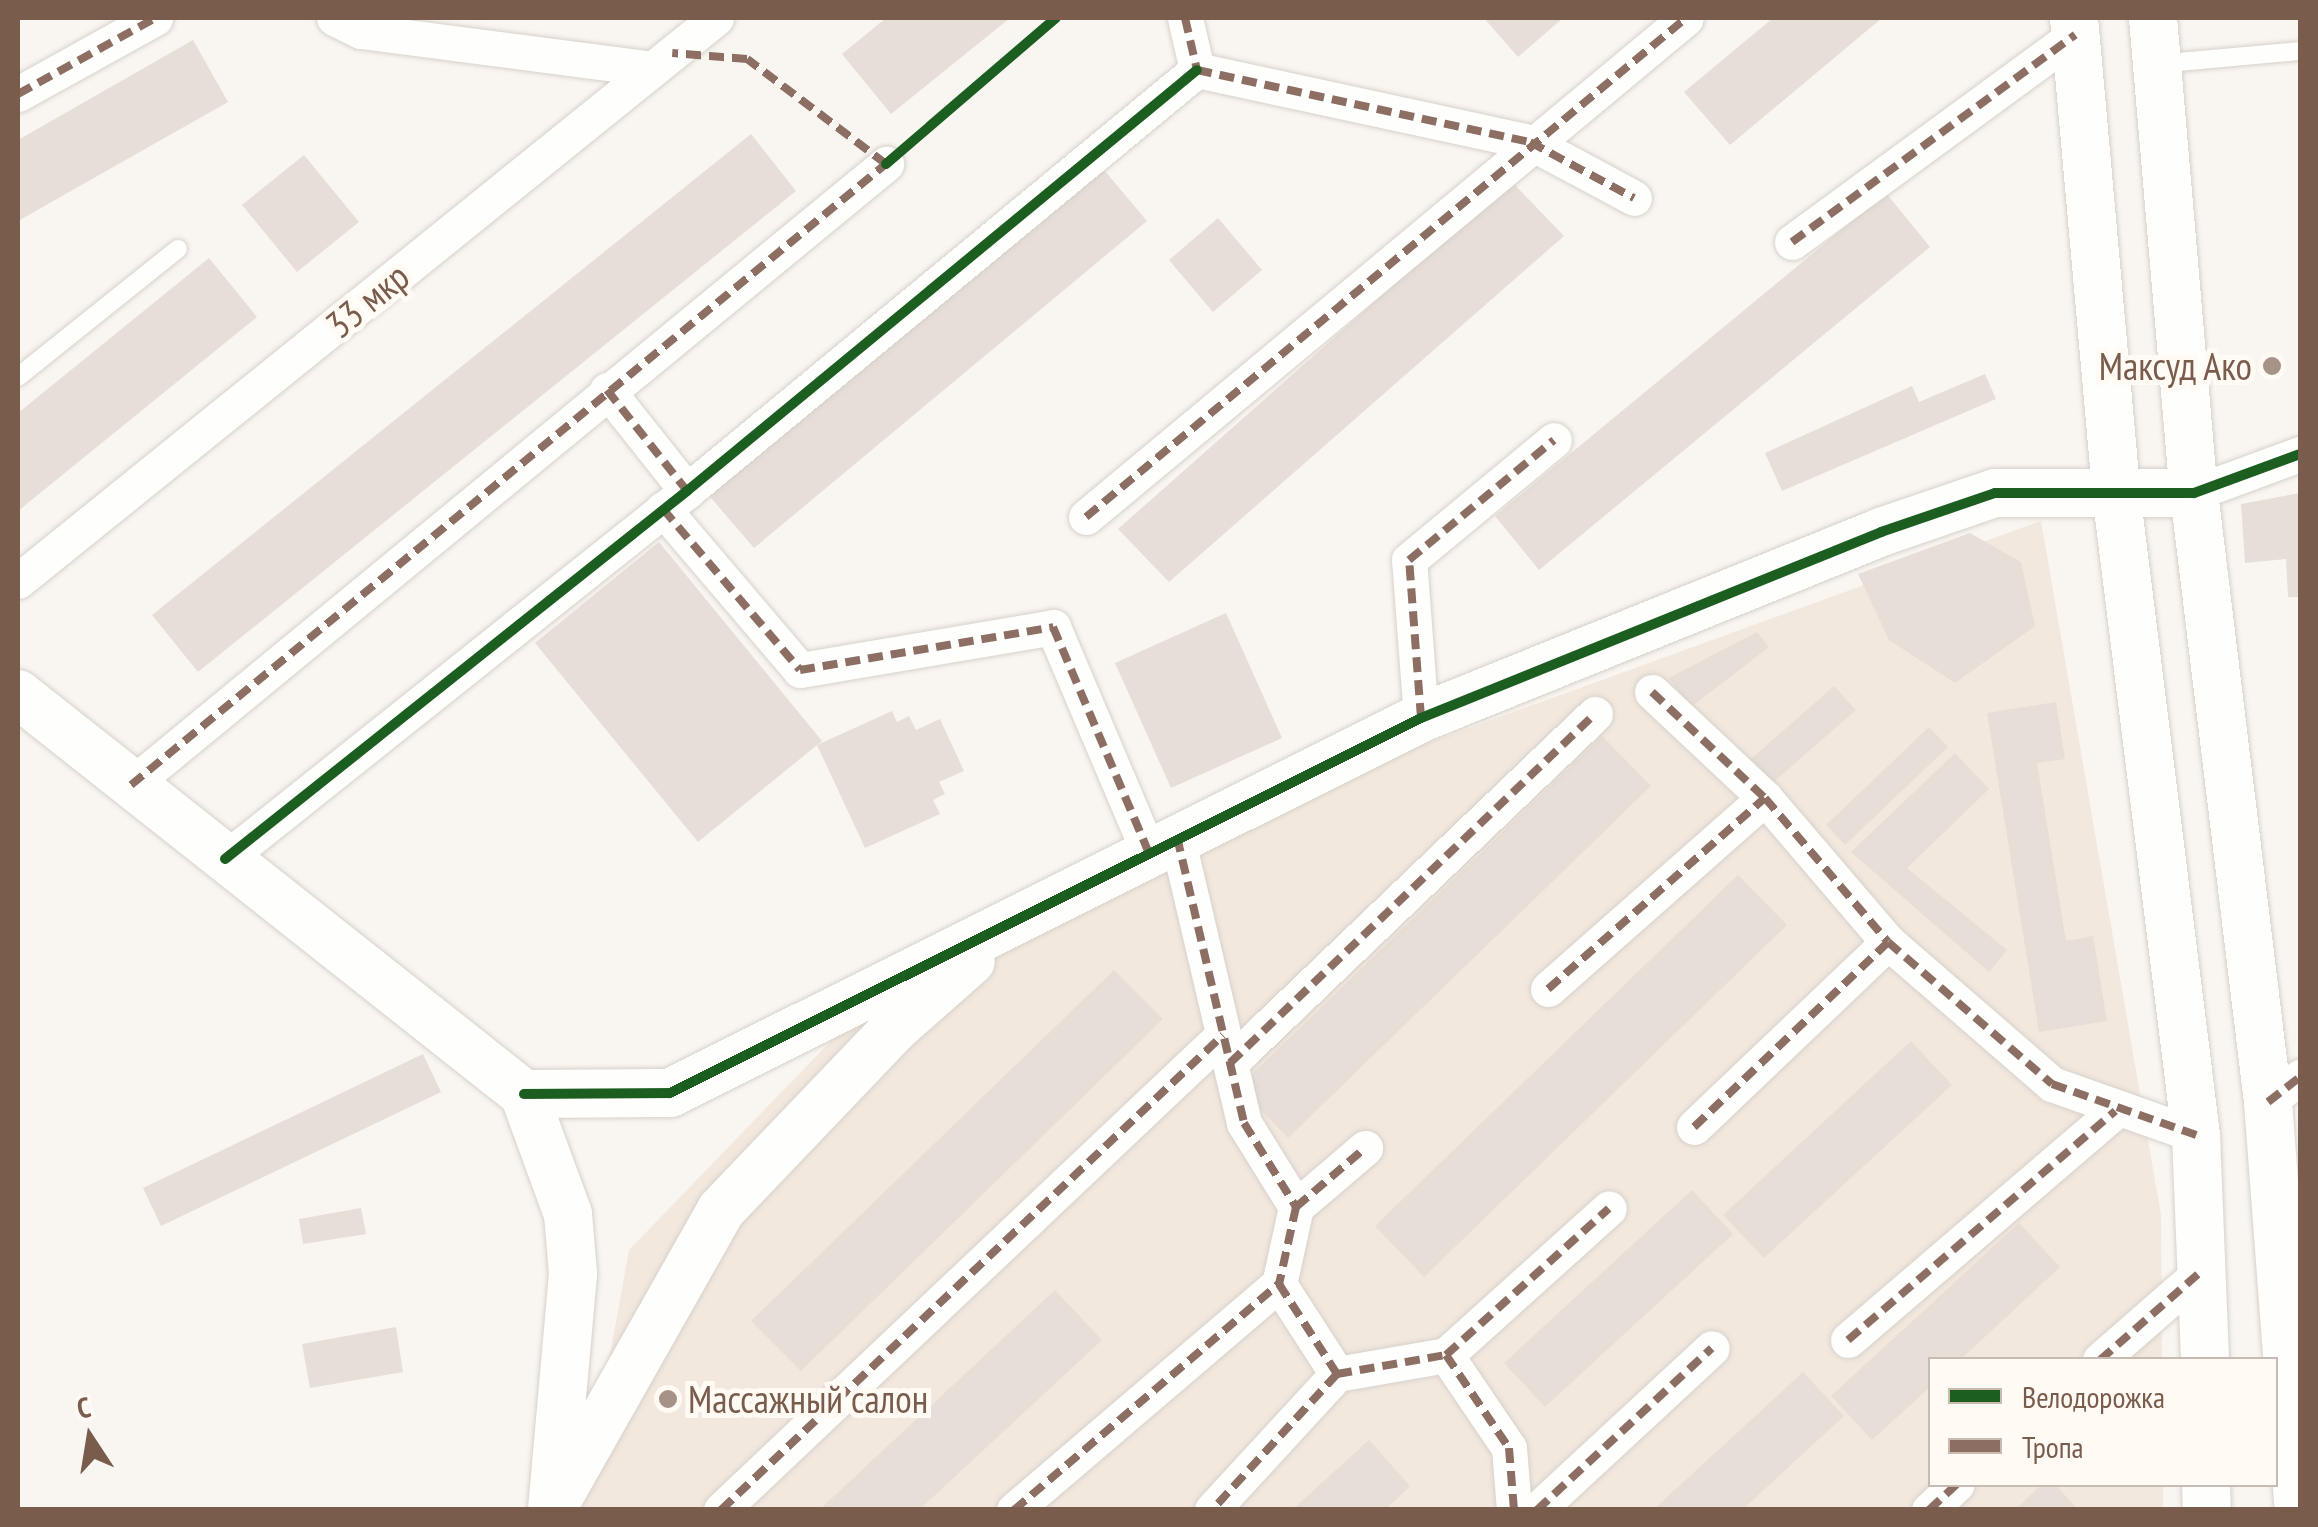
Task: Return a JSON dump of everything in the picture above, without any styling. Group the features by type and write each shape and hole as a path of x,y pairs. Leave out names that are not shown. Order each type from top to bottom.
{"street":[{"path":"18,94 155,18"},
{"path":"334,18 361,31 652,69"},
{"name":"33 мкр","path":"18,582 716,18"},
{"path":"1185,18 1197,70"},
{"path":"1086,516 1530,142 1686,18"},
{"path":"2153,18 2194,493 2284,1089 2299,1510"},
{"path":"1792,242 2074,26"},
{"path":"2074,26 2116,492 2196,1135 2205,1357"},
{"path":"1197,70 1530,142 1634,198"},
{"path":"224,859 675,500 1197,70"},
{"path":"131,784 886,164"},
{"path":"607,390 675,500 800,670 1053,627 1162,844 1227,1049 1244,1123 1296,1207"},
{"path":"1421,718 1409,560 1554,440"},
{"path":"524,1094 670,1093 1421,718 1995,492 2194,493 2300,454"},
{"path":"1652,692 1765,798 1888,942 2052,1084 2115,1111 2196,1135"},
{"path":"18,694 524,1094 568,1214 573,1274 552,1509"},
{"path":"721,1510 1595,714"},
{"path":"1548,990 1765,798"},
{"path":"552,1509 722,1210 967,963 1162,844"},
{"path":"1694,1127 1888,942"},
{"path":"1848,1340 2115,1111"},
{"path":"1014,1510 1278,1284 1296,1207 1364,1148"},
{"path":"1212,1510 1337,1374 1446,1356 1608,1208"},
{"path":"2103,1357 2204,1269"},
{"path":"1278,1284 1337,1374"},
{"path":"1537,1510 1712,1348"},
{"path":"1446,1356 1509,1448 1514,1510"},
{"path":"1929,1510 1954,1487"}],"lane":[{"path":"2157,64 2300,51"},
{"path":"18,377 178,249"}],"shaded area":[{"path":"2041,521 2161,1215 2162,1357 1928,1357 1928,1487 2163,1487 2163,1509 582,1510 629,1250 857,1014 1351,771"}],"building":[{"path":"886,18 1010,18 891,114 842,54"},
{"path":"1484,18 1563,18 1518,57"},
{"path":"1773,18 1882,18 1730,145 1684,92"},
{"path":"193,40 228,102 18,221 18,140"},
{"path":"751,134 796,191 198,672 152,615"},
{"path":"304,155 359,222 297,272 242,205"},
{"path":"1099,164 1147,221 754,548 706,492"},
{"path":"1511,181 1564,236 1169,582 1118,529"},
{"path":"1886,193 1930,247 1539,570 1495,516"},
{"path":"1218,218 1262,270 1213,312 1169,260"},
{"path":"209,258 257,317 18,511 18,413"},
{"path":"1985,374 1996,399 1782,491 1765,453 1912,386 1919,402"},
{"path":"2300,493 2300,597 2288,597 2286,559 2245,563 2241,504"},
{"path":"1970,533 2021,562 2035,626 1955,683 1889,640 1858,574"},
{"path":"659,542 822,741 698,842 535,643"},
{"path":"1226,613 1282,738 1171,788 1115,663"},
{"path":"1757,632 1769,647 1691,707 1669,678"},
{"path":"1834,686 1856,710 1771,784 1750,760"},
{"path":"2056,702 2065,759 2037,763 2066,941 2093,936 2107,1021 2039,1032 1987,713"},
{"path":"892,711 897,722 909,716 916,730 940,719 964,771 939,782 945,794 933,800 940,814 865,848 817,745"},
{"path":"1929,727 1948,747 1845,845 1826,825"},
{"path":"1602,736 1651,786 1288,1138 1239,1087"},
{"path":"1955,753 1989,789 1907,868 2007,950 1989,972 1851,852"},
{"path":"1738,875 1787,925 1424,1277 1375,1226"},
{"path":"1114,970 1163,1019 801,1371 751,1321"},
{"path":"1911,1041 1952,1085 1764,1258 1723,1215"},
{"path":"423,1054 441,1092 161,1226 143,1188"},
{"path":"1692,1190 1733,1234 1545,1407 1504,1363"},
{"path":"361,1208 366,1234 303,1244 299,1219"},
{"path":"2019,1223 2060,1267 1963,1357 1928,1357 1928,1389 1872,1440 1831,1396"},
{"path":"1055,1290 1102,1340 919,1510 819,1510"},
{"path":"396,1327 403,1372 310,1388 302,1344"},
{"path":"1803,1372 1844,1416 1742,1510 1653,1510"},
{"path":"1369,1440 1410,1486 1385,1510 1292,1510"},
{"path":"2039,1487 2058,1487 2078,1510 2015,1510"}],"marked path":[{"path":"18,94 155,18"},
{"path":"1185,18 1197,70"},
{"path":"1086,517 1686,18"},
{"path":"1792,242 2075,35"},
{"path":"131,785 886,164 747,59 672,53"},
{"path":"1197,70 1530,142 1634,198"},
{"path":"607,390 687,491"},
{"path":"1421,718 1409,560 1554,440"},
{"path":"663,509 800,670 1053,627 1148,851"},
{"path":"1652,692 1765,798 1888,942"},
{"path":"1230,1063 1595,714"},
{"path":"1548,989 1765,798"},
{"path":"1177,837 1244,1123 1296,1207 1279,1284 1337,1374 1212,1510"},
{"path":"1694,1127 1888,942 2052,1084 2196,1135"},
{"path":"721,1510 1223,1035"},
{"path":"2268,1102 2300,1077"},
{"path":"1848,1340 2115,1111"},
{"path":"1296,1207 1365,1148"},
{"path":"1337,1374 1446,1355 1609,1208"},
{"path":"2103,1357 2204,1269"},
{"path":"1014,1510 1279,1284"},
{"path":"1537,1510 1712,1348"},
{"path":"1446,1355 1509,1448 1514,1510"},
{"path":"1929,1510 1954,1487"}],"cycle path":[{"path":"886,164 1056,18"},
{"path":"225,859 687,491 1197,70"},
{"path":"524,1094 670,1093 1421,718 1881,532 1995,493 2194,493 2300,454"}],"place":[{"name":"Максуд Ако","path":"2272,366"},
{"name":"Массажный салон","path":"668,1399"}]}
